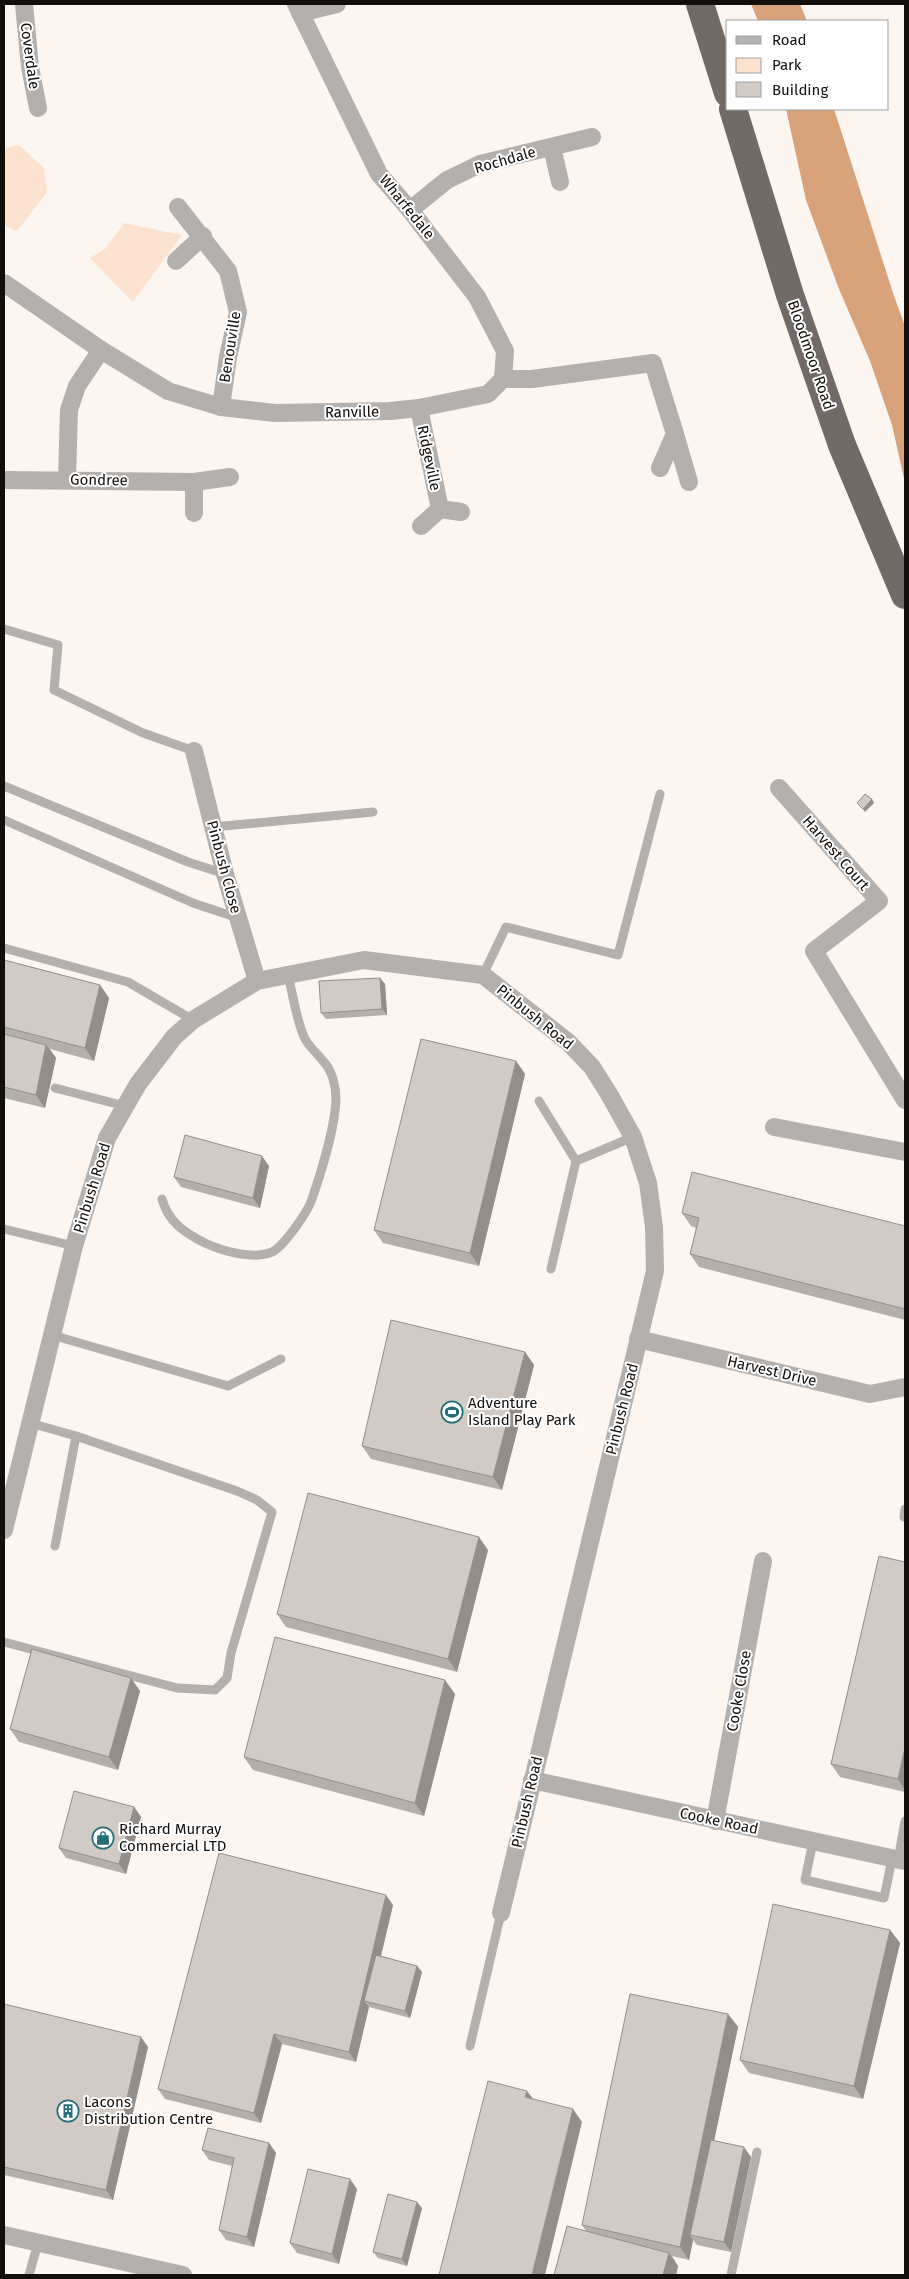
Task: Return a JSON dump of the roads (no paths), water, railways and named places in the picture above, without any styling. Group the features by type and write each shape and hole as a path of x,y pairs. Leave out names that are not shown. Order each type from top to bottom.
{"highway":[{"path":"700,4 726,87"},
{"name":"Bloodmoor Road","path":"733,110 790,295 842,446 905,595"}],"street":[{"name":"Coverdale","path":"24,4 30,67 38,108"},
{"path":"298,8 337,4"},
{"name":"Wharfedale","path":"298,8 379,174 410,210 477,297 505,351 503,379"},
{"name":"Rochdale","path":"410,210 447,180 480,164 592,138"},
{"name":"Rochdale","path":"552,147 560,182"},
{"name":"Benouville","path":"178,207 203,236 228,271 238,312 228,357 221,407"},
{"path":"176,260 203,236"},
{"name":"Ranville","path":"4,283 101,350 168,391 221,407 275,413 390,411 418,408 488,394 503,379"},
{"path":"67,480 68,410 77,386 101,350"},
{"path":"503,379 532,379 653,363 689,482"},
{"name":"Ridgeville","path":"418,408 440,509"},
{"path":"660,468 675,434"},
{"name":"Gondree","path":"4,480 194,482 230,478"},
{"path":"194,482 194,513"},
{"name":"Ridgeville","path":"421,526 440,509 461,512"},
{"name":"Pinbush Close","path":"194,751 225,874 257,981"},
{"name":"Harvest Court","path":"779,788 879,901 814,951 905,1100"},
{"name":"Pinbush Road","path":"4,1530 9,1483 30,1424 74,1246 107,1138 138,1084 174,1037 194,1020 257,981 364,960 483,975 568,1042 592,1068 633,1137 648,1183 654,1228 655,1271 501,1913"},
{"path":"774,1127 905,1152"},
{"name":"Harvest Drive","path":"638,1339 870,1394 905,1387"},
{"name":"Cooke Close","path":"715,1821 763,1561"},
{"name":"Cooke Road","path":"532,1780 899,1860"},
{"path":"4,2235 183,2275"}],"lane":[{"path":"4,629 58,645 54,690 143,733 194,751"},
{"path":"4,786 188,862 225,874"},
{"path":"483,975 506,927 618,955 660,794"},
{"path":"213,827 374,812"},
{"path":"4,820 193,903 238,918"},
{"path":"4,948 128,982 194,1020"},
{"path":"162,1199 165,1210 174,1222 188,1234 228,1250 256,1254 270,1253 281,1247 312,1201 332,1129 336,1099 334,1080 325,1062 304,1039 288,975"},
{"path":"55,1088 125,1106"},
{"path":"539,1101 576,1161 551,1268"},
{"path":"576,1161 633,1137"},
{"path":"4,1229 74,1246"},
{"path":"52,1335 228,1386 281,1359"},
{"path":"4,1642 177,1688 215,1690 227,1678 231,1653 272,1512 257,1500 237,1491 76,1436 30,1424"},
{"path":"55,1546 76,1436"},
{"path":"813,1842 805,1880 884,1898 899,1860 905,1821"},
{"path":"470,2046 501,1913"},
{"path":"731,2275 757,2152"},
{"path":"29,2275 38,2242"}],"place":[{"name":"Adventure Island Play Park","path":"452,1412"},
{"name":"Richard Murray Commercial LTD","path":"103,1838"},
{"name":"Lacons Distribution Centre","path":"68,2111"}]}
